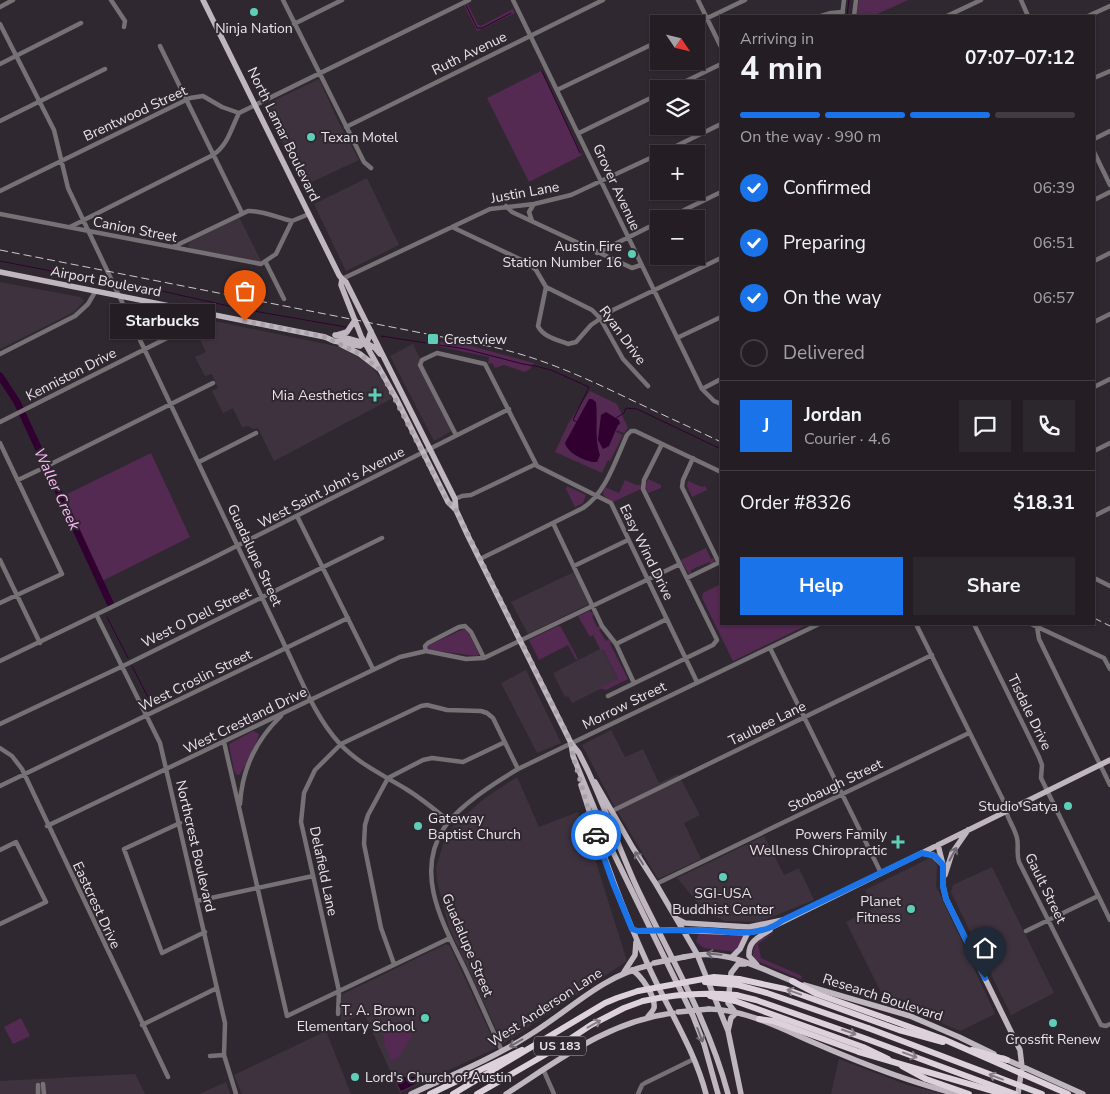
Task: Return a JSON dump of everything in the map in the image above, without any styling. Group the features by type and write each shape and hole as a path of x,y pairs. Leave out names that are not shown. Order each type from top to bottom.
{"highway":[{"name":"US 183","path":"453,1094 605,1003 638,991 696,981 738,982 868,1028 1042,1094"},
{"path":"792,981 817,994 943,1039 1068,1094"},
{"path":"738,982 785,988 899,1030 1007,1060"},
{"name":"US 183","path":"477,1094 555,1049 591,1025 624,1008 666,996 696,993 736,998"},
{"path":"736,998 756,1000 1017,1094"},
{"path":"736,998 863,1047 926,1079 969,1094"},
{"path":"758,1018 773,1021 859,1052 1003,1094"},
{"path":"430,1094 542,1042"}],"main road":[{"name":"North Lamar Boulevard","path":"203,0 309,214 342,279 346,282 371,330 455,498 456,510"},
{"name":"Airport Boulevard","path":"0,272 325,337 365,343"},
{"name":"North Lamar Boulevard","path":"342,279 341,285 365,343 396,398 448,502 456,510 571,743 579,753 589,772 630,874 707,1032 728,1094"},
{"path":"334,338 347,332 355,320"},
{"path":"371,330 370,336 365,343 383,356"},
{"path":"334,338 378,368"},
{"name":"North Lamar Boulevard","path":"571,743 573,756 612,851 693,1016 706,1050 718,1094"},
{"path":"676,918 685,923 739,928 755,927 783,920 1110,760"},
{"path":"578,769 580,782 601,849 635,930 635,956 623,973"},
{"path":"589,772 697,954 728,1031 741,1094"},
{"path":"968,830 952,853 943,886 946,899 1017,1043 1022,1068 1017,1094"},
{"path":"938,845 944,879"},
{"path":"922,853 935,856 943,865"},
{"path":"672,930 677,923 676,918"},
{"path":"763,969 752,961 749,956 750,945 754,940 783,920"},
{"path":"635,930 702,930 747,933 777,925"},
{"path":"732,957 740,949 747,933 755,927"},
{"path":"692,944 694,935 702,930"},
{"path":"636,937 651,964 671,1013 694,1059 706,1094"},
{"name":"Research Boulevard","path":"697,954 732,957 792,981 910,1016 1083,1094"},
{"name":"West Anderson Lane","path":"411,1094 502,1050 534,1032 588,992 623,973 651,964 697,954"},
{"path":"736,1013 728,1003 731,973 738,964 752,965"},
{"path":"632,970 642,978 653,1002 652,1010 647,1018"},
{"path":"506,1094 561,1057 624,1025 671,1013 720,1009 758,1018 875,1068 957,1094"},
{"path":"728,1031 731,1018 736,1013"}],"street":[{"path":"0,7 13,0"},
{"path":"111,0 124,21 124,27"},
{"path":"283,0 346,128 364,162 371,168"},
{"path":"294,24 342,0"},
{"path":"69,227 213,156 224,146 239,113 469,0"},
{"name":"Grover Avenue","path":"513,0 702,389 714,401 720,404"},
{"name":"Ruth Avenue","path":"346,128 602,0"},
{"path":"698,0 720,45"},
{"path":"707,18 745,0"},
{"path":"824,15 831,13 843,14 844,0"},
{"path":"854,15 856,0"},
{"path":"949,15 981,0"},
{"path":"1021,0 1028,15"},
{"path":"1090,15 1110,6"},
{"path":"0,64 81,23"},
{"name":"Guadalupe Street","path":"0,24 54,130 65,181 286,648 327,728 340,744 363,763 407,789 449,821 434,847 430,868 435,902 502,1050"},
{"path":"160,46 242,213"},
{"path":"557,90 650,46"},
{"path":"688,80 720,64"},
{"path":"0,121 105,69"},
{"path":"1095,78 1110,71"},
{"name":"Brentwood Street","path":"0,191 194,97 203,96 222,107 239,113"},
{"path":"578,133 650,98"},
{"name":"Justin Lane","path":"678,145 720,124"},
{"path":"1095,138 1110,131"},
{"path":"1095,154 1110,185"},
{"name":"Justin Lane","path":"342,279 490,209 534,204 572,195 650,158"},
{"path":"684,210 720,192"},
{"path":"1095,200 1110,192"},
{"path":"533,222 529,216 534,204"},
{"path":"506,206 512,212 632,268 641,265"},
{"path":"172,247 242,213 258,211 292,222"},
{"name":"Canion Street","path":"0,214 258,264 266,262"},
{"path":"284,299 266,262 276,254 292,222 309,214"},
{"path":"597,252 650,226"},
{"name":"Ryan Drive","path":"452,227 528,263 536,270 546,287 592,310 600,318 622,358 648,386"},
{"path":"1095,260 1110,253"},
{"path":"546,287 538,326 540,331 568,344 572,344 600,318 613,310 720,258"},
{"path":"0,354 76,316 88,304 95,292"},
{"name":"Kenniston Drive","path":"0,422 193,325 196,322 198,312"},
{"path":"1095,322 1110,314"},
{"path":"677,338 720,317"},
{"path":"455,498 472,495 536,464 484,363 437,353 424,358 420,364 456,436"},
{"path":"1095,386 1110,379"},
{"path":"702,389 720,380"},
{"path":"51,464 213,384"},
{"name":"West Saint John's Avenue","path":"0,661 97,616 509,410"},
{"path":"480,559 583,508 598,496 630,431 635,431 720,472"},
{"path":"199,462 256,433"},
{"path":"241,434 244,440"},
{"path":"0,443 62,574 0,603"},
{"path":"1095,450 1110,443"},
{"path":"608,696 716,643 717,639 643,487 644,480 662,444"},
{"path":"687,578 720,562 682,487 683,480 693,458"},
{"name":"Easy Wind Drive","path":"536,464 539,468 611,503 697,682"},
{"path":"18,480 40,470"},
{"path":"1095,516 1110,508"},
{"path":"297,516 373,669"},
{"path":"553,524 605,631 616,644 634,683"},
{"name":"West O Dell Street","path":"0,724 123,666 382,538"},
{"path":"574,566 628,540"},
{"path":"0,560 40,642"},
{"name":"West Crestland Drive","path":"48,826 400,656 426,651 466,660 484,658 680,564"},
{"path":"1095,578 1110,586"},
{"name":"Northcrest Boulevard","path":"97,616 160,743 225,1023 224,1055 236,1094"},
{"name":"West Croslin Street","path":"0,786 348,618"},
{"path":"616,644 667,619"},
{"name":"Morrow Street","path":"449,821 489,787 518,769 817,625"},
{"name":"Gault Street","path":"917,625 1004,804 1005,813 1018,840 1016,853 1019,862 1101,1025 1106,1026 1110,1024"},
{"name":"Tisdale Drive","path":"974,625 1039,757 1042,765 1041,778 1110,920"},
{"path":"1033,625 1104,658 1110,669"},
{"path":"426,651 428,643 459,627 465,626 471,632 484,658"},
{"path":"1037,627 1039,639 1110,785"},
{"path":"770,648 881,873"},
{"name":"Taulbee Lane","path":"612,810 932,655"},
{"path":"340,744 421,706 427,705 447,710 487,713 493,718 518,769"},
{"path":"240,810 243,781 251,754 264,734 284,713"},
{"name":"Stobaugh Street","path":"656,884 970,733"},
{"path":"224,742 287,1016 450,938"},
{"path":"394,964 381,928 364,844 365,825 368,815 388,778 422,760 432,758 463,762 505,742"},
{"name":"Delafield Lane","path":"338,1014 339,990 301,822 307,784 315,770 340,744"},
{"name":"Eastcrest Drive","path":"0,748 12,756 24,775 168,1078"},
{"path":"180,823 124,849 162,953 205,932"},
{"path":"0,850 16,842 46,902 0,924"},
{"path":"197,902 313,876"},
{"path":"1026,931 1098,896"},
{"path":"142,1025 217,988"},
{"path":"210,1056 224,1055"},
{"path":"638,1094 645,1083 694,1059"},
{"path":"543,1070 554,1094"},
{"path":"38,1094 40,1084 44,1094"}],"shaded area":[{"path":"859,0 908,0 875,15 856,15"},
{"path":"467,3 478,25 481,26 513,9 515,13 477,31 464,5"},
{"path":"541,71 582,155 529,182 487,98"},
{"path":"319,79 338,121 359,160 303,186 265,105"},
{"path":"367,178 399,245 346,271 314,204"},
{"path":"239,217 260,262 191,249 189,247 188,245 191,241"},
{"path":"0,282 80,297 84,301 74,312 0,349"},
{"path":"209,320 345,348 368,362 393,398 274,461 258,428 242,427 233,408 223,413 212,391 218,388 212,374 205,376 195,357 206,352 194,327"},
{"path":"445,339 534,363 525,372 504,365 495,368 492,363 488,364 489,357 433,345 434,341 444,342"},
{"path":"413,344 455,429 434,441 390,356"},
{"path":"590,391 617,404 628,428 624,433 617,430 616,432 623,435 602,473 555,452 568,424"},
{"path":"589,399 596,402 597,436 600,455 597,462 578,457 569,450 565,443"},
{"path":"606,412 619,420 620,424 609,446 603,449 598,440 601,415"},
{"path":"151,453 190,537 102,581 61,497"},
{"path":"648,479 661,485 661,488 648,493 645,486"},
{"path":"625,480 641,485 641,489 613,502 604,496 605,487 619,493"},
{"path":"688,481 702,487 705,486 707,490 692,497 687,486"},
{"path":"567,486 586,495 583,503 575,507 566,489"},
{"path":"706,548 711,559 714,558 714,563 711,564 709,562 691,570 691,574 688,573 681,560"},
{"path":"574,572 589,604 528,634 511,602"},
{"path":"720,584 720,625 807,625 733,661 702,598 703,593"},
{"path":"589,611 594,614 592,616 597,627 600,626 601,629 599,630 606,641 609,639 628,679 606,690 600,688 618,679 603,649 600,649 593,635 590,637 578,616"},
{"path":"558,626 561,627 578,659 576,660 568,645 539,660 529,640"},
{"path":"464,629 468,632 479,654 477,656 430,650 428,648 429,645"},
{"path":"602,648 618,680 572,703 568,696 565,697 553,673"},
{"path":"526,670 561,743 537,753 501,683"},
{"path":"611,730 625,757 643,749 659,783 678,774 700,815 684,823 701,859 658,879 613,804 582,745"},
{"path":"253,731 259,734 254,748 244,768 237,775 234,771 229,744"},
{"path":"517,777 539,827 578,812 627,961 503,1044 449,928 437,881 436,868 445,838 453,826 485,798"},
{"path":"764,836 784,875 799,868 814,900 759,922 724,921 703,909 677,878"},
{"path":"930,858 934,859 937,866 936,886 995,1014 960,1031 914,1011 886,1002 846,922 874,908 865,890"},
{"path":"992,867 1054,993 1011,1015 951,892 953,885"},
{"path":"775,932 758,944 761,958 802,976 803,980 757,961 753,956 756,943"},
{"path":"701,933 744,936 740,947 735,952 704,948 696,942 698,935"},
{"name":"T. A. Brown Elementary School","path":"446,944 450,946 496,1048 400,1093 364,1013 341,1023 341,995"},
{"path":"21,1018 30,1036 13,1044 4,1027"},
{"path":"391,1022 413,1035 398,1058 392,1061 385,1047 383,1033"},
{"path":"326,1031 351,1094 242,1094 234,1075"},
{"path":"839,1059 907,1085 944,1094 831,1094"},
{"path":"135,1074 145,1094 0,1094 0,1081"},
{"path":"393,1076 404,1077 424,1076 426,1079 401,1091"},
{"path":"226,1082 230,1094 199,1094"}],"waterway":[{"path":"847,15 849,0"},
{"path":"466,5 477,28 482,28 511,13"},
{"path":"542,71 580,153"},
{"path":"0,261 108,282"},
{"path":"120,285 148,288 242,309 346,327"},
{"path":"381,336 465,349 551,370 589,387 573,420 577,422"},
{"name":"Waller Creek","path":"0,376 17,402 110,603"},
{"path":"616,418 624,413 626,408 637,409 720,449"},
{"name":"Waller Creek","path":"107,617 128,658"},
{"name":"Waller Creek","path":"132,666 152,705"}],"railway":[{"path":"0,250 510,351 574,374 720,442"},
{"path":"1095,618 1110,626"}],"way so far":[{"path":"245,321 325,337 360,354 378,368 396,398 448,502 456,510 562,722 571,743 580,782 596,835"}],"place":[{"name":"Ninja Nation","path":"254,12"},
{"name":"Texan Motel","path":"311,137"},
{"name":"Austin Fire Station Number 16","path":"632,254"},
{"name":"Starbucks","path":"245,321"},
{"name":"Crestview","path":"433,339"},
{"name":"Mia Aesthetics","path":"375,395"},
{"name":"Studio Satya","path":"1068,806"},
{"name":"Gateway Baptist Church","path":"418,826"},
{"name":"Powers Family Wellness Chiropractic","path":"898,842"},
{"name":"SGI-USA Buddhist Center","path":"723,877"},
{"name":"Planet Fitness","path":"911,909"},
{"name":"T. A. Brown Elementary School","path":"425,1018"},
{"name":"Crossfit Renew","path":"1053,1023"},
{"name":"Lord's Church of Austin","path":"355,1077"}],"route":[{"path":"596,835 632,929 638,931 702,930 747,933 759,931 777,925 783,920 922,853 929,854 943,865 943,886 946,899 985,978"}]}
